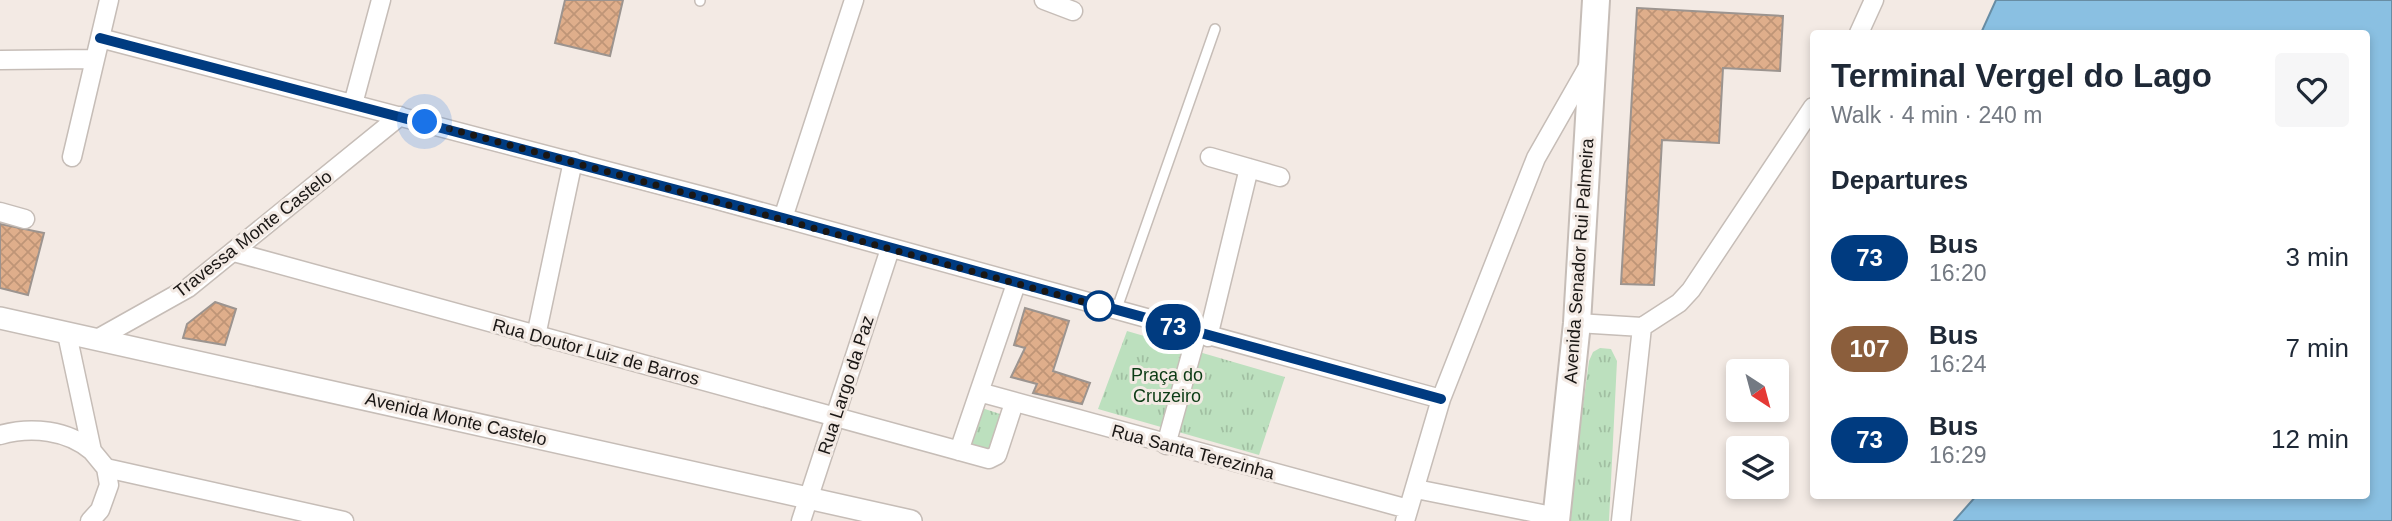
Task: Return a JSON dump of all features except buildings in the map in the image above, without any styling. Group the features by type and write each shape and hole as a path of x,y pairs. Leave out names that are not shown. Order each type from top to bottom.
{"main road":[{"name":"Avenida Senador Rui Palmeira","path":"1557,519 1577,323 1596,0"}],"street":[{"path":"72,157 109,0"},
{"path":"353,104 381,0"},
{"path":"783,218 854,0"},
{"path":"1044,0 1073,11"},
{"path":"1859,30 1874,0"},
{"path":"100,38 783,218 1441,399"},
{"path":"0,60 95,59"},
{"path":"1406,515 1441,399 1536,159 1591,62"},
{"path":"1577,323 1642,327 1679,303 1691,290 1810,112"},
{"name":"Travessa Monte Castelo","path":"97,339 188,288 400,116"},
{"path":"1210,157 1280,177"},
{"path":"536,336 573,162"},
{"path":"1166,445 1203,335 1250,168"},
{"path":"0,212 25,219"},
{"name":"Rua Largo da Paz","path":"801,521 890,249"},
{"name":"Rua Doutor Luiz de Barros","path":"234,252 836,418 994,458 1014,403"},
{"path":"960,451 1016,284"},
{"name":"Avenida Monte Castelo","path":"0,318 911,521"},
{"path":"1621,521 1642,327"},
{"path":"66,334 92,451"},
{"name":"Rua Santa Terezinha","path":"979,392 1406,515"},
{"path":"0,435 12,432 60,433 78,439 92,451 106,468 108,494 90,521"},
{"path":"106,468 344,521"},
{"path":"1416,489 1557,519"}],"lane":[{"path":"1116,311 1215,29"}],"green space":[{"name":"Praça do Cruzeiro","path":"1127,331 1285,377 1259,455 1098,409"},
{"path":"1600,348 1611,349 1617,361 1609,521 1567,521 1589,361 1593,352"},
{"path":"982,408 1003,415 993,453 968,444"}],"water":[{"path":"1996,0 2392,0 2392,521 1954,521 1973,499 2370,499 2370,30 1982,30"}],"bus line":[{"name":"73","path":"100,38 783,218 1441,399"}],"route":[{"path":"425,122 1099,306"}]}
